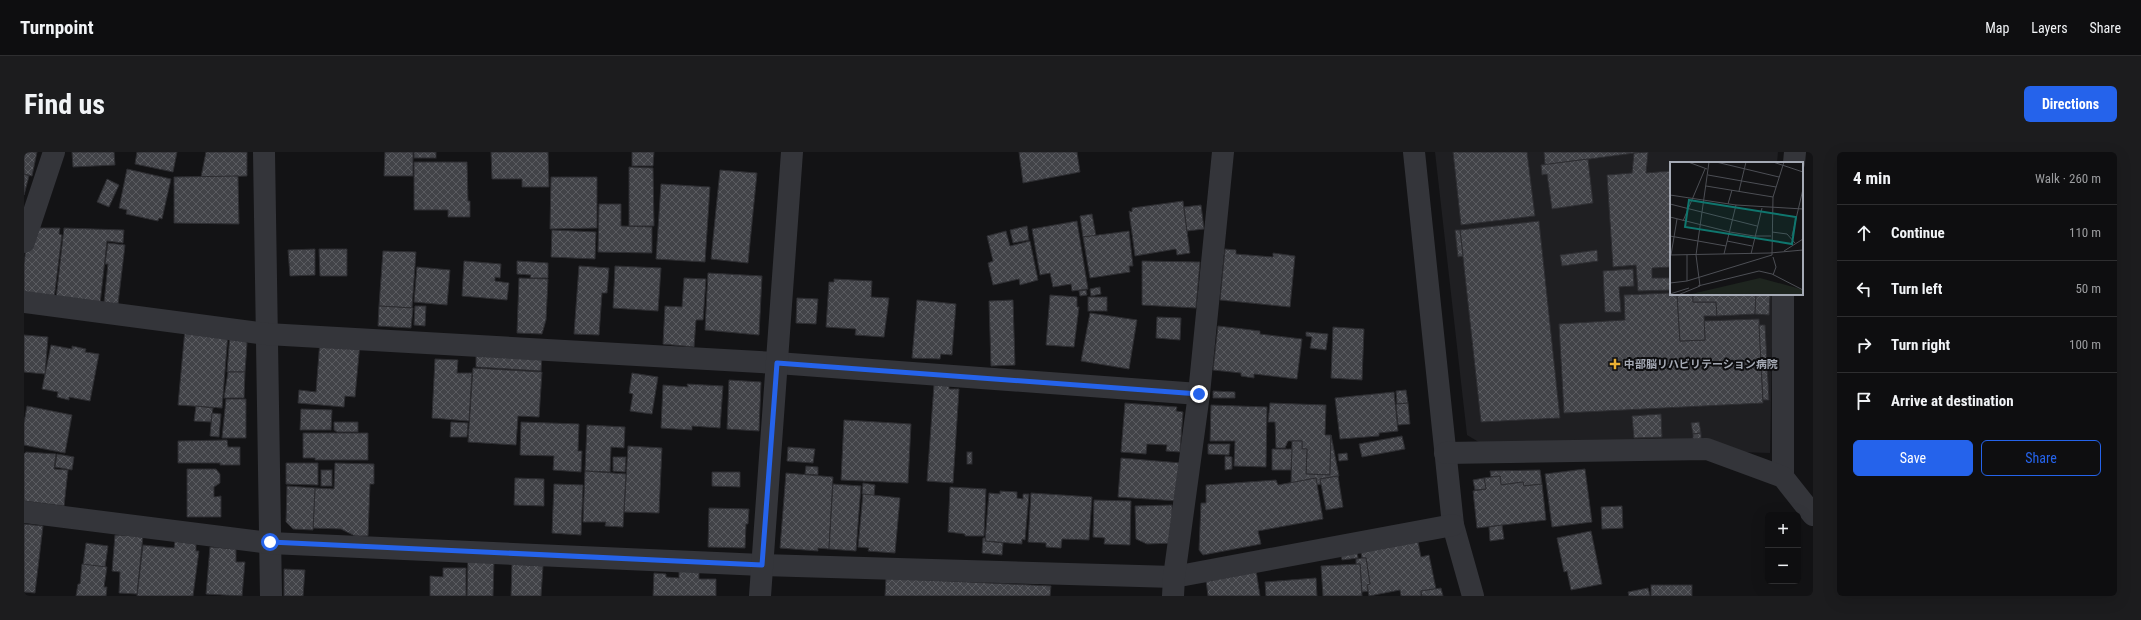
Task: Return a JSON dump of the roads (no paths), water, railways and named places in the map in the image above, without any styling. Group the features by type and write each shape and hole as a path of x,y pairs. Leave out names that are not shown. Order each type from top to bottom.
{"street":[{"path":"24,242 54,152"},
{"path":"264,152 271,596"},
{"path":"760,596 792,152"},
{"path":"1174,586 1199,394 1223,152"},
{"path":"1414,152 1453,525 1473,596"},
{"path":"1794,162 1795,152"},
{"path":"1783,295 1783,477"},
{"path":"24,302 267,334 777,363 1199,394"},
{"path":"1445,452 1707,449 1783,477 1813,515"},
{"path":"24,512 270,542 1174,586 1453,525"}],"place":[{"name":"中部脳リハビリテーション病院","path":"1615,364"}]}
